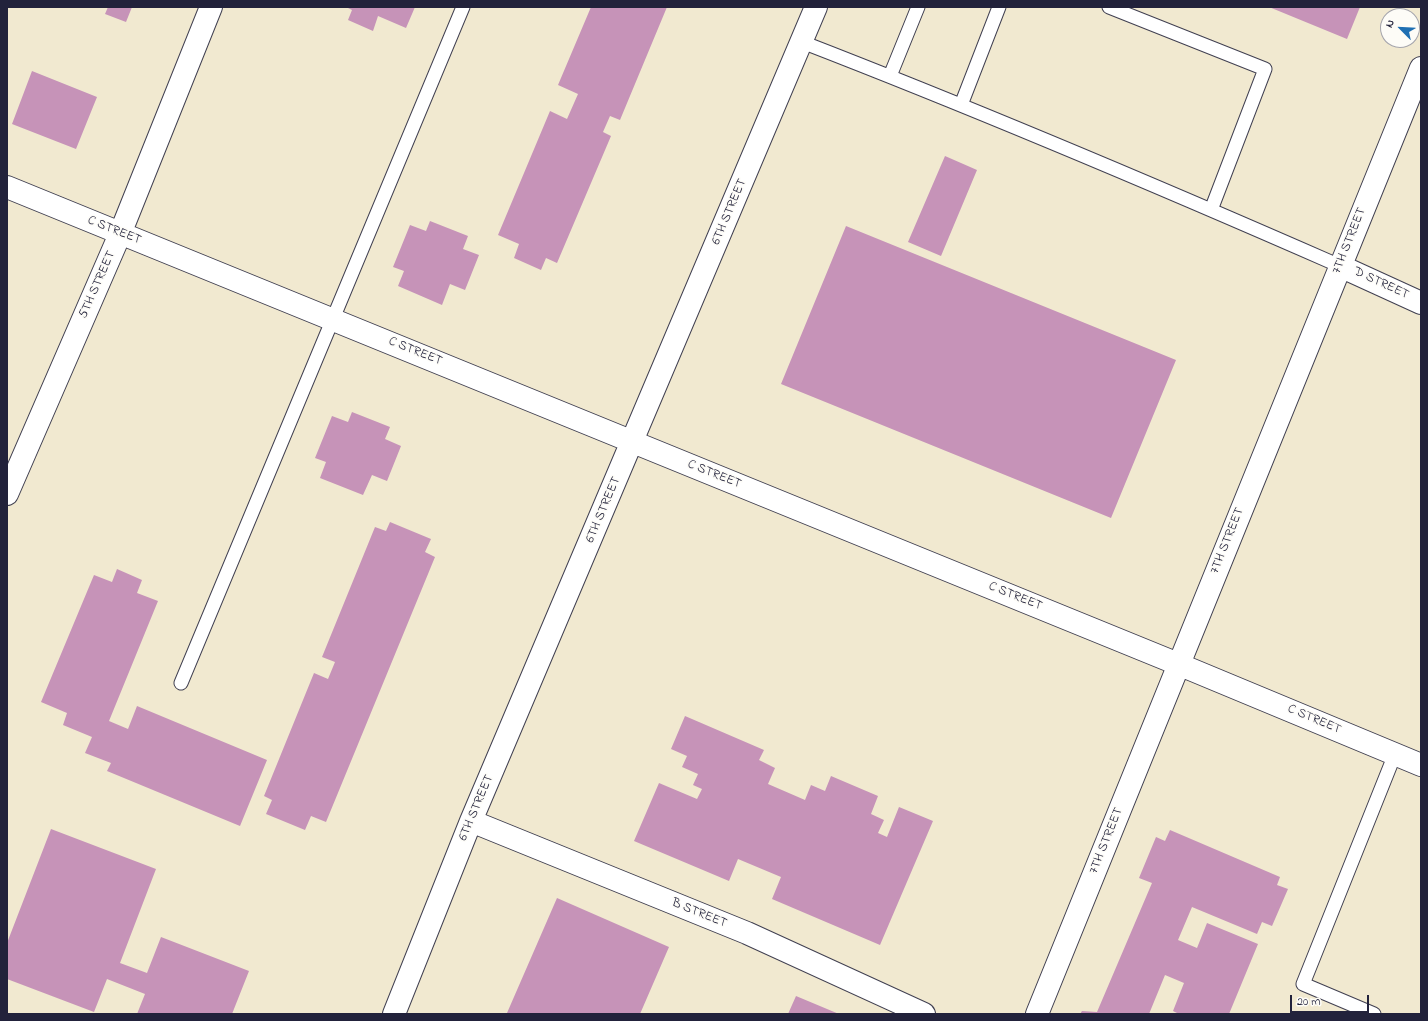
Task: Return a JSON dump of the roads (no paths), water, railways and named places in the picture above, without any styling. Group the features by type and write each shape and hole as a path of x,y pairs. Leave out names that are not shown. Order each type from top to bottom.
{"street":[{"name":"5TH STREET","path":"7,494 120,234 211,7"},
{"name":"6TH STREET","path":"394,1014 472,821 816,7"},
{"name":"7TH STREET","path":"1037,1014 1421,68"},
{"name":"C STREET","path":"7,187 1178,664 1421,765"},
{"name":"D STREET","path":"1340,266 1421,303"},
{"name":"B STREET","path":"472,821 747,933 924,1014"}],"lane":[{"path":"181,683 463,7"},
{"path":"890,76 918,7"},
{"path":"961,104 999,7"},
{"path":"1108,7 1265,69 1211,210"},
{"path":"802,42 961,104 1340,266"},
{"path":"1374,1014 1303,984 1395,754"}]}
